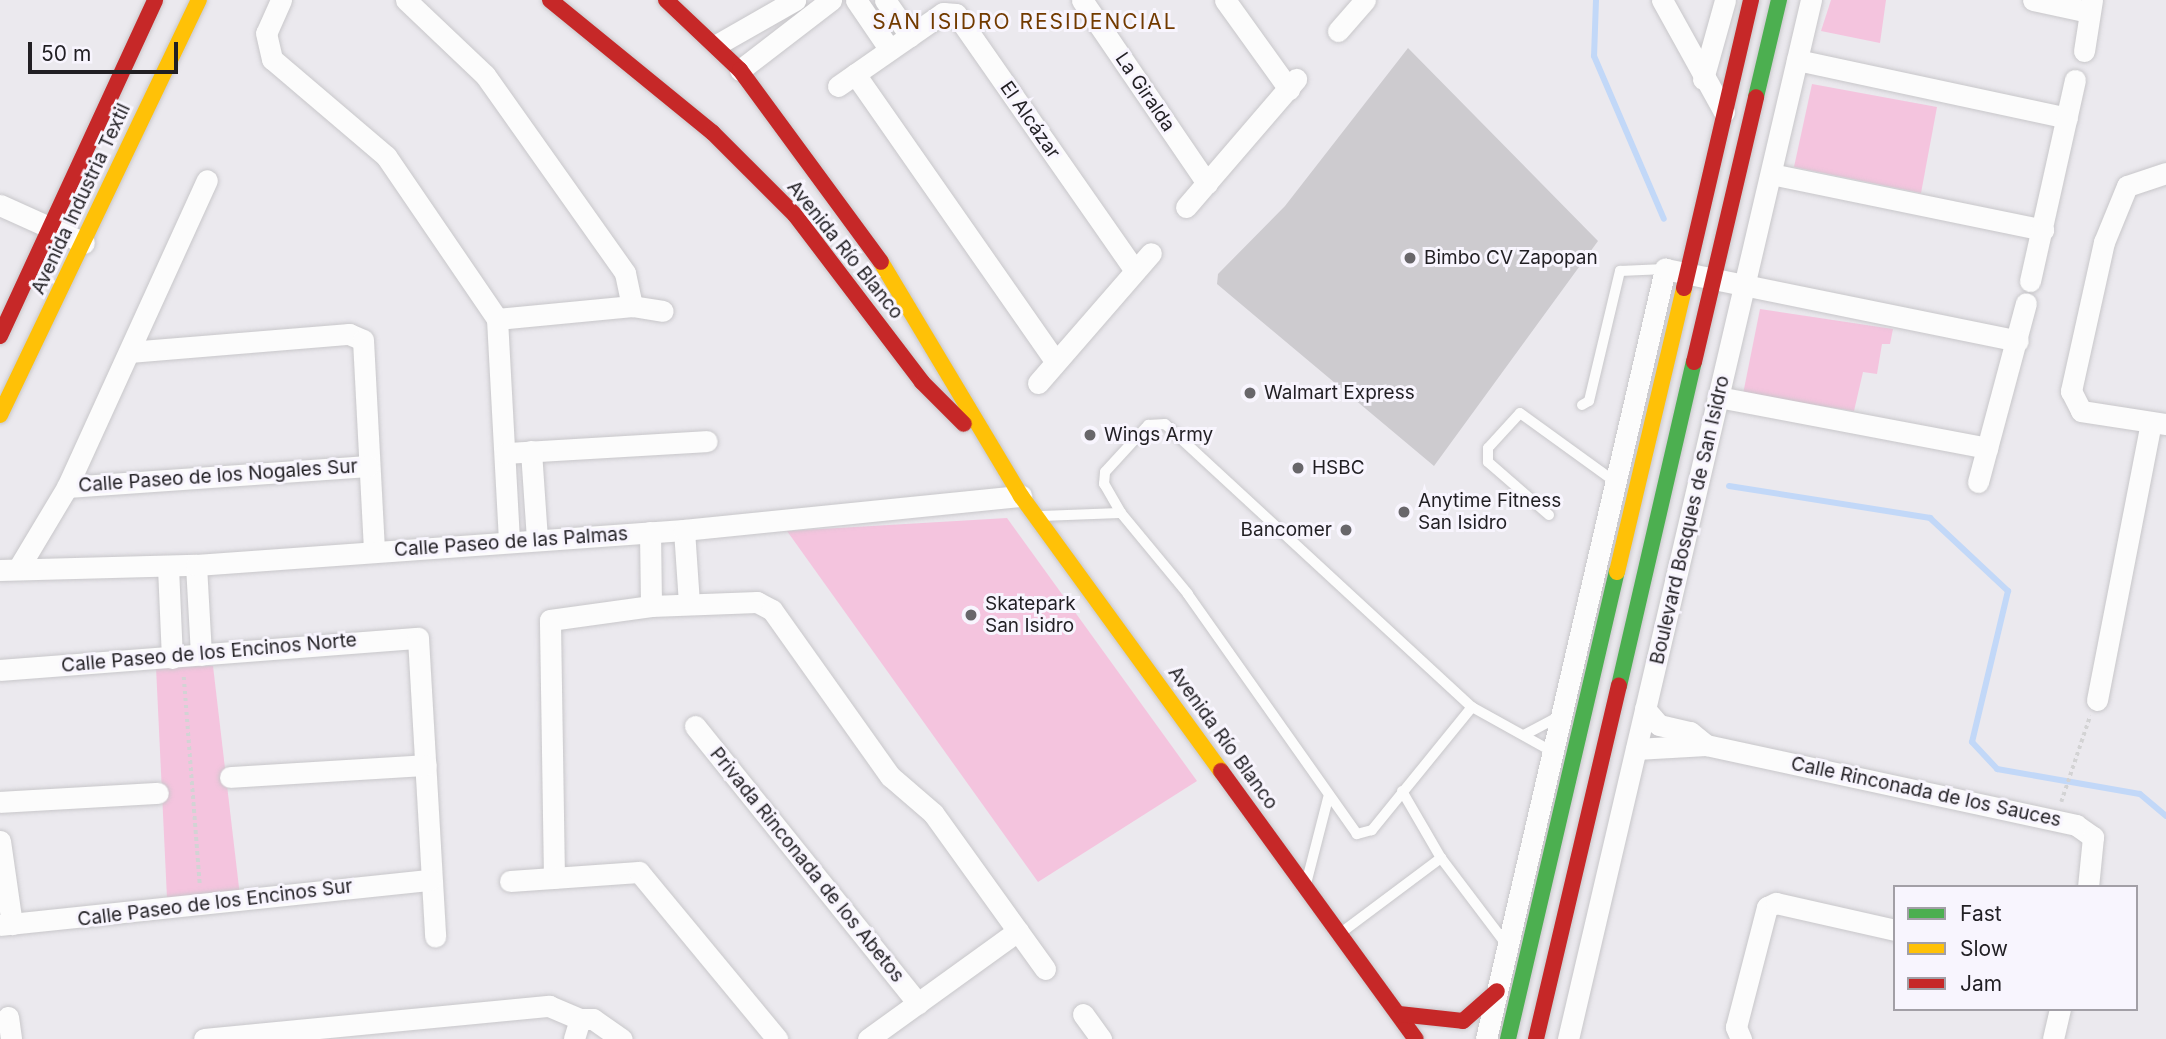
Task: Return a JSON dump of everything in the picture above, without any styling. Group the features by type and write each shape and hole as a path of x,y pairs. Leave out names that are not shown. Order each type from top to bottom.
{"street":[{"name":"Avenida Industria Textil","path":"0,336 155,0"},
{"name":"Avenida Industria Textil","path":"0,415 85,243 199,0"},
{"path":"281,0 265,33 272,59 386,156 497,319 509,541"},
{"path":"406,0 485,75 625,274 632,306"},
{"name":"Avenida Río Blanco","path":"550,0 713,133 811,202 880,260 1021,496 1416,1039"},
{"name":"Avenida Río Blanco","path":"666,0 718,44 740,70 811,202 922,382 998,460"},
{"path":"718,44 794,0"},
{"path":"740,70 831,0"},
{"path":"856,0 890,50"},
{"path":"885,0 910,36"},
{"name":"La Giralda","path":"1082,0 1207,183"},
{"path":"1186,207 1293,84 1225,0"},
{"path":"1703,79 1725,0"},
{"path":"1486,1039 1623,442 1724,112 1751,0"},
{"name":"Boulevard Bosques de San Isidro","path":"1536,1039 1779,0"},
{"name":"Boulevard Bosques de San Isidro","path":"1572,1033 1811,0"},
{"path":"2033,0 2091,6 2084,51"},
{"path":"1338,32 1363,1"},
{"path":"1663,1 1703,79 1724,112"},
{"name":"El Alcázar","path":"1056,362 847,80 943,13 956,13 1135,271"},
{"path":"1797,60 2067,118"},
{"path":"2030,281 2075,80"},
{"path":"2097,700 2158,423 2073,405 2104,242 2127,186 2166,173"},
{"path":"1771,174 2042,230"},
{"path":"9,569 67,486 207,180"},
{"path":"0,205 85,243"},
{"path":"1038,383 1151,253"},
{"path":"1675,270 1745,282 2018,341"},
{"path":"1508,1039 1643,450 1675,270"},
{"path":"1978,482 2018,341 2026,303"},
{"path":"497,319 632,306 663,311"},
{"path":"129,352 349,334 363,340 374,552"},
{"path":"1718,397 1987,448"},
{"path":"506,453 707,441"},
{"path":"1623,442 1701,472"},
{"path":"531,451 537,540"},
{"name":"Calle Paseo de los Nogales Sur","path":"67,486 368,466"},
{"name":"Calle Paseo de las Palmas","path":"9,569 168,567 650,533 1021,496"},
{"path":"684,530 689,604"},
{"path":"650,533 651,606"},
{"path":"185,657 196,565"},
{"path":"168,567 185,657"},
{"path":"554,878 550,620 651,606 766,604 890,776 933,813 1045,969"},
{"name":"Calle Paseo de los Encinos Norte","path":"0,670 418,638 426,765"},
{"name":"Calle Rinconada de los Sauces","path":"1645,709 1658,725 1690,732 1706,745"},
{"name":"Privada Rinconada de los Abetos","path":"695,726 918,1003"},
{"name":"Calle Rinconada de los Sauces","path":"1636,748 1706,745 2076,825 2093,837 2088,885"},
{"path":"230,777 426,765 435,937"},
{"path":"0,802 158,793"},
{"path":"0,841 6,925"},
{"path":"510,881 627,871 647,877 777,1039"},
{"name":"Calle Paseo de los Encinos Sur","path":"6,925 202,906 243,896 430,880"},
{"path":"1741,1039 1736,1027 1767,907 1776,903 1893,930"},
{"path":"868,1039 1018,931"},
{"path":"1399,1014 1463,1021 1497,991"},
{"path":"204,1039 549,1006 577,1029 593,1019 622,1039"},
{"path":"2053,1039 2060,1011"},
{"path":"1083,1014 1101,1039"},
{"path":"8,1017 11,1039"}],"lane":[{"path":"1582,405 1589,401 1620,271 1675,270"},
{"path":"1549,514 1488,462 1488,448 1520,414 1614,481"},
{"path":"1472,707 1365,836 1328,798 1188,594 1121,513 1104,484 1105,472 1148,425 1166,424 1472,707 1553,752"},
{"path":"1035,516 1121,513"},
{"path":"1524,735 1559,716"},
{"path":"1402,791 1441,858 1507,946"},
{"path":"1305,887 1328,798"},
{"path":"1340,934 1441,858"}],"path":[{"path":"185,657 202,906"},
{"path":"2065,787 2068,769 2097,700"}],"shaded area":[{"path":"1831,0 1886,0 1880,43 1821,31"},
{"path":"1812,84 1937,107 1921,193 1794,167"},
{"path":"1760,309 1893,329 1890,344 1882,344 1877,374 1863,372 1854,411 1743,394"},
{"path":"1007,518 1197,781 1038,882 787,531"},
{"path":"213,666 240,896 167,898 156,667"}],"building":[{"name":"Bimbo CV Zapopan","path":"1408,48 1598,241 1434,466 1217,284 1218,274 1285,206"}],"waterway":[{"path":"1596,0 1594,56 1664,219"},
{"path":"1729,486 1930,518 2008,591 1972,742 1997,769 2140,794 2166,816"}],"traffic: fast":[{"path":"1756,97 1779,0"},
{"path":"1619,686 1694,362"},
{"path":"1508,1039 1617,572"}],"traffic: slow":[{"path":"0,415 199,0"},
{"path":"881,262 1021,496 1221,771"},
{"path":"1617,572 1684,288"}],"traffic: jam":[{"path":"0,336 155,0"},
{"path":"550,0 713,133 795,215 922,382 964,424"},
{"path":"666,0 740,70 881,262"},
{"path":"1684,288 1751,0"},
{"path":"1694,362 1756,97"},
{"path":"1536,1039 1619,686"},
{"path":"1221,771 1416,1039"},
{"path":"1399,1014 1463,1021 1497,991"}],"place":[{"name":"Bimbo CV Zapopan","path":"1410,258"},
{"name":"Walmart Express","path":"1250,393"},
{"name":"Wings Army","path":"1090,435"},
{"name":"HSBC","path":"1298,468"},
{"name":"Anytime Fitness San Isidro","path":"1404,512"},
{"name":"Bancomer","path":"1346,530"},
{"name":"Skatepark San Isidro","path":"971,615"}],"district":[{"name":"SAN ISIDRO RESIDENCIAL","path":"1025,22"}]}
